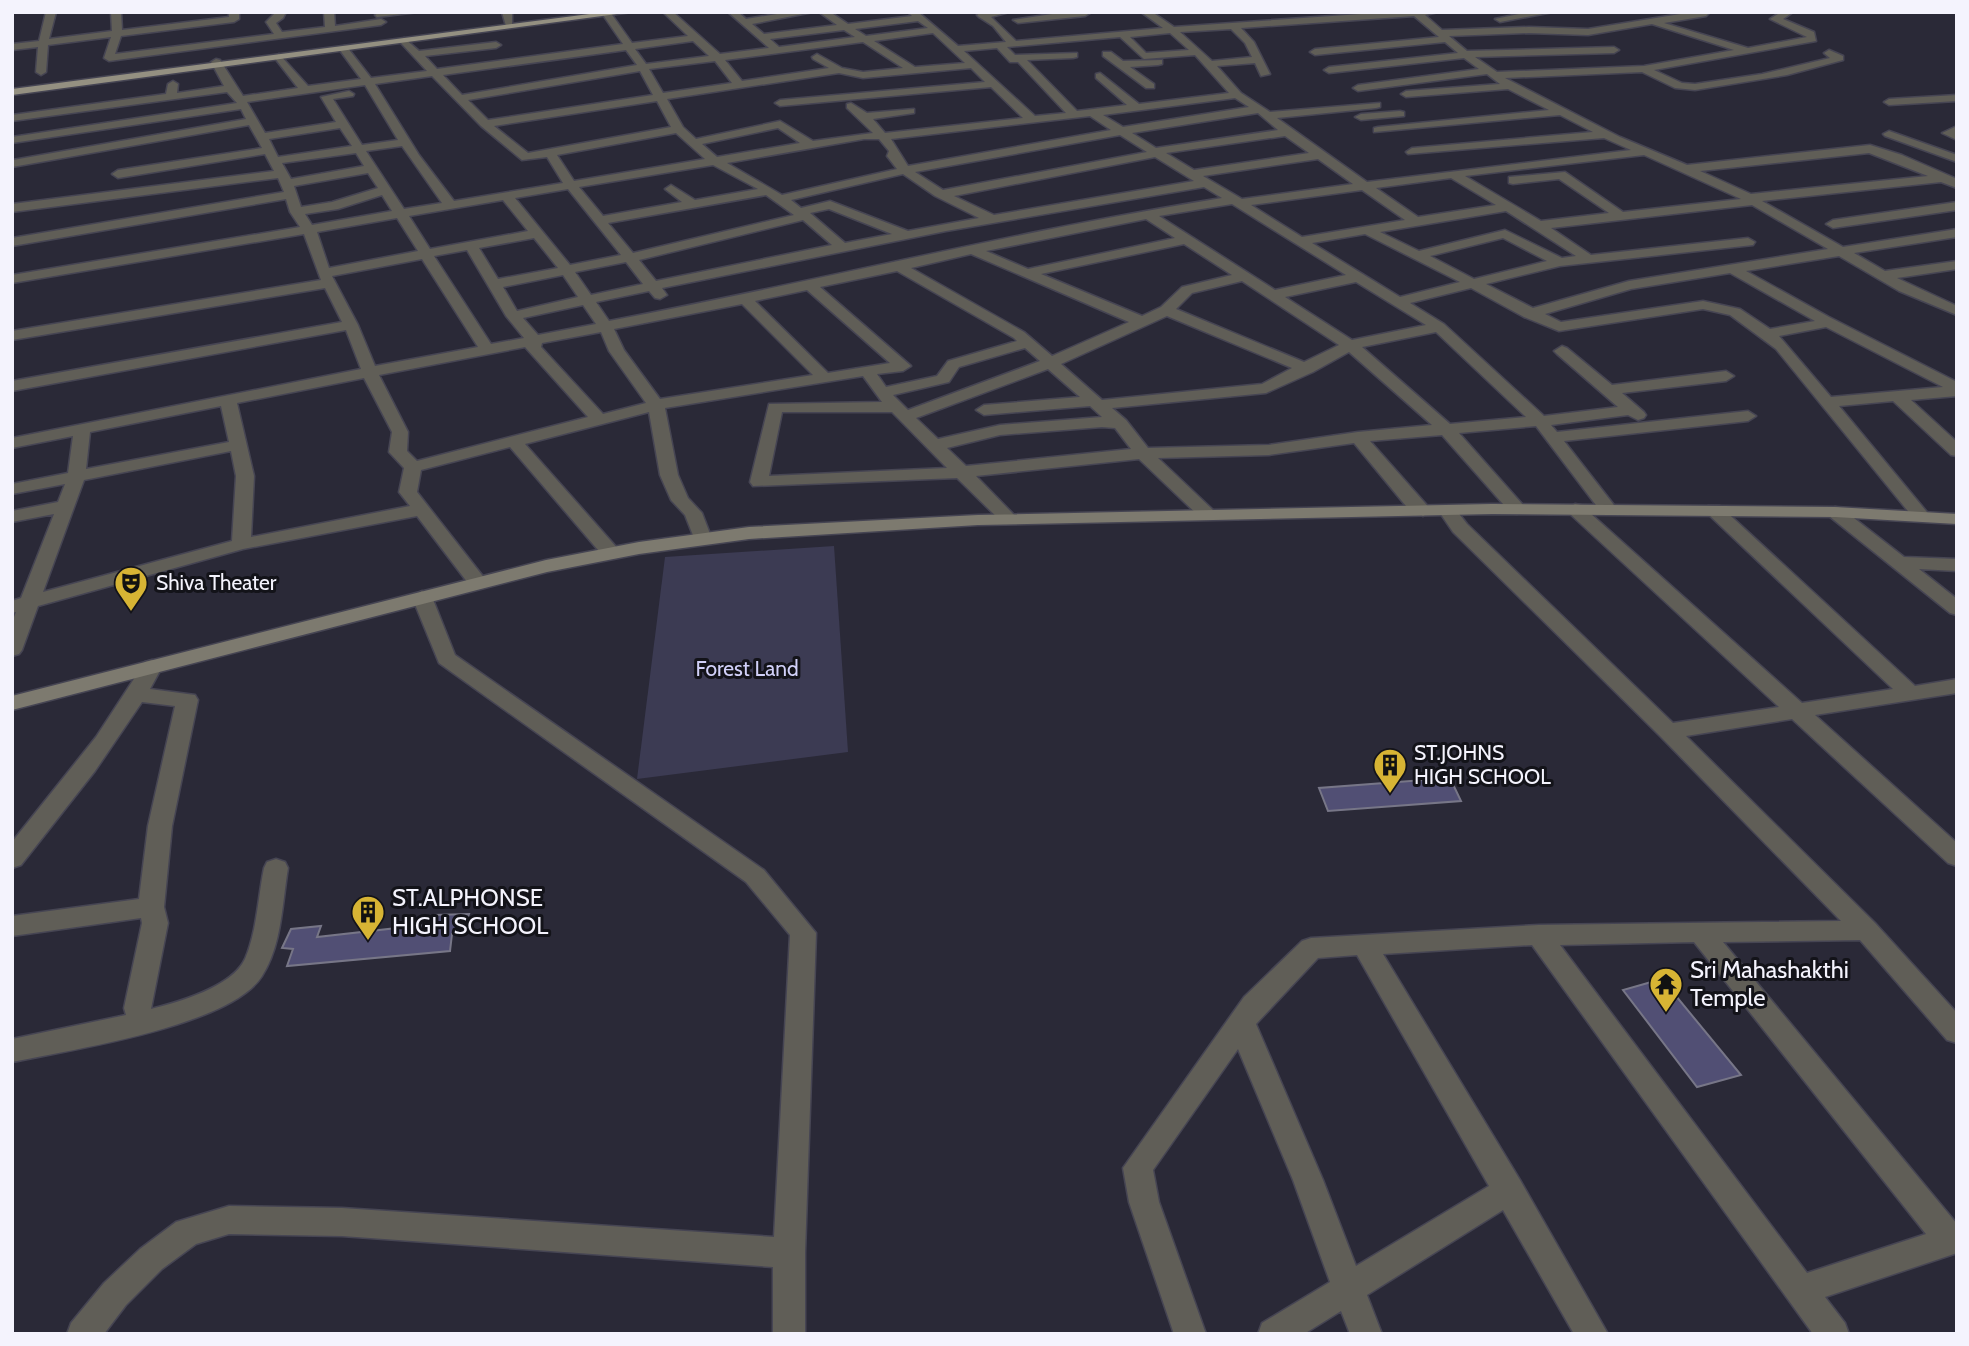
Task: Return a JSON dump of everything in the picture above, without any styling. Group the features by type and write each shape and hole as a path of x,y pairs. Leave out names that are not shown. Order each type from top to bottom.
{"main road":[{"path":"12,90 344,49 509,24 628,12"},
{"path":"12,90 604,13"}],"street":[{"path":"41,72 43,43 51,12"},
{"path":"110,76 109,58 117,34 116,12"},
{"path":"179,12 176,26 180,49"},
{"path":"280,36 271,22 280,16 281,12"},
{"path":"329,12 330,29"},
{"path":"109,58 330,29 414,12"},
{"path":"507,12 509,24"},
{"path":"667,12 719,59 739,85"},
{"path":"732,12 764,37 790,64"},
{"path":"744,22 809,12"},
{"path":"823,12 914,71"},
{"path":"978,14 1005,12"},
{"path":"1145,12 1172,30 1203,58 1237,95 1415,221"},
{"path":"1429,25 1434,12"},
{"path":"1368,95 1329,70 1312,49 1429,25 1549,12"},
{"path":"1358,88 1408,79 1493,73 1644,69 1727,55 1749,56 1813,39 1811,34 1775,19 1789,12"},
{"path":"604,13 625,46 643,67 658,98 678,129 692,143 713,160 769,191 845,248"},
{"path":"1018,20 1051,14 1084,13"},
{"path":"1008,53 1122,34 1172,30 1196,24 1234,26 1292,23 1326,16 1374,15 1429,25 1588,32 1706,13"},
{"path":"978,14 996,24 1008,53 1074,115"},
{"path":"1051,14 1068,24"},
{"path":"764,37 916,15 936,30 1032,120"},
{"path":"12,47 234,16 234,32 245,58"},
{"path":"380,17 381,43"},
{"path":"1654,22 1749,56"},
{"path":"1292,23 1301,35"},
{"path":"1429,25 1510,86 1607,134 1753,199 1904,288 1957,311"},
{"path":"1234,26 1249,42 1265,74"},
{"path":"485,124 595,103 658,98 739,85 862,39 936,30"},
{"path":"481,31 522,73"},
{"path":"1122,34 1143,56 1258,60"},
{"path":"462,98 522,73 625,46 694,38"},
{"path":"404,41 485,124 526,157 678,129"},
{"path":"419,54 496,45"},
{"path":"344,49 450,205"},
{"path":"956,49 1073,55"},
{"path":"1008,53 1104,50 1150,86"},
{"path":"1329,70 1466,55 1614,50"},
{"path":"1644,69 1680,86 1689,87 1788,70 1839,58 1829,53"},
{"path":"279,57 305,90"},
{"path":"817,57 839,70"},
{"path":"1121,64 1203,58"},
{"path":"488,351 326,97 437,72 522,73 643,67 719,59 790,64 863,75 974,65"},
{"path":"217,63 229,88 243,103 277,167 296,212 309,229 327,278 400,432 398,452 413,467"},
{"path":"1763,64 1788,70"},
{"path":"1100,76 1135,106"},
{"path":"780,103 994,84"},
{"path":"12,140 243,103 305,90 371,85"},
{"path":"780,199 907,170 1189,119 1347,108 1406,97 1510,86"},
{"path":"12,118 172,91 229,88"},
{"path":"12,279 809,144 1237,95"},
{"path":"1889,102 1957,97"},
{"path":"1500,105 1542,102"},
{"path":"851,106 901,150 893,156 907,170 942,194 1021,237"},
{"path":"1347,108 1403,147 1511,206 1590,260"},
{"path":"865,117 910,111"},
{"path":"1378,130 1562,112"},
{"path":"1092,113 1400,301 1438,327 1540,421 1608,509"},
{"path":"1361,117 1417,113"},
{"path":"13,164 252,121"},
{"path":"12,208 277,167 342,124"},
{"path":"692,143 780,124 809,144"},
{"path":"1957,129 1948,133 1957,137"},
{"path":"942,194 1158,152 1287,132"},
{"path":"1403,147 1607,134"},
{"path":"1889,134 1957,159"},
{"path":"933,145 958,141"},
{"path":"12,242 277,167 358,147 405,142"},
{"path":"1686,169 1859,149 1898,158 1957,184"},
{"path":"12,443 488,351 900,267 1021,237 1147,214 1646,152"},
{"path":"12,153 12,170"},
{"path":"550,153 570,185 602,220 628,258 673,313"},
{"path":"1194,174 1319,155"},
{"path":"1710,180 1898,158"},
{"path":"118,174 277,167 370,169"},
{"path":"1469,184 1561,175 1621,216"},
{"path":"1539,225 1943,178"},
{"path":"513,316 587,299 1090,201 1208,183"},
{"path":"671,189 692,204"},
{"path":"296,212 334,206 384,190"},
{"path":"602,220 769,191"},
{"path":"1602,204 1737,191"},
{"path":"506,195 567,271 606,327 617,351 656,405 669,475 680,500 694,513 703,539"},
{"path":"495,284 628,258 830,205 910,236"},
{"path":"1300,241 1511,206"},
{"path":"1833,224 1957,206"},
{"path":"1147,214 1350,345 1446,429 1517,509"},
{"path":"1367,230 1529,314 1564,328 1620,316 1713,304 1730,310 1768,334 1791,358 1922,517"},
{"path":"12,336 327,278 427,254 537,233"},
{"path":"1529,314 1629,285 1957,233"},
{"path":"1415,256 1505,234 1560,262"},
{"path":"1027,273 1188,239"},
{"path":"1400,301 1560,262 1748,242"},
{"path":"471,246 513,316 535,341"},
{"path":"970,249 1140,321"},
{"path":"1050,283 1203,249"},
{"path":"1883,276 1957,265"},
{"path":"900,267 1019,335 1120,424 1143,453 1207,514"},
{"path":"1733,268 1824,320 1957,389"},
{"path":"1243,276 1186,290 1166,310 1049,363 902,412 775,407 759,482 963,472 1143,453 1269,450 1358,437 1632,410"},
{"path":"1273,295 1358,277"},
{"path":"413,467 656,405 903,366 810,286"},
{"path":"745,299 824,377"},
{"path":"1166,310 1307,369"},
{"path":"1768,334 1811,327 1824,320"},
{"path":"12,386 351,325"},
{"path":"984,410 1266,388 1350,345 1438,327"},
{"path":"535,341 533,347 541,357 599,419"},
{"path":"882,393 943,379 953,364 1028,343"},
{"path":"1562,351 1652,427"},
{"path":"867,371 882,393 1009,519"},
{"path":"1610,390 1726,376"},
{"path":"1825,402 1957,389"},
{"path":"1896,395 1957,451"},
{"path":"228,400 245,476 242,544"},
{"path":"1553,437 1748,416"},
{"path":"936,445 1000,430 1102,422 1120,424"},
{"path":"12,650 21,605 76,478 82,428"},
{"path":"1358,437 1412,502 1423,511"},
{"path":"514,442 611,553"},
{"path":"12,489 238,445"},
{"path":"413,467 408,492 419,510 478,583"},
{"path":"12,517 65,506"},
{"path":"12,702 546,566 611,553 749,533 1009,519 1517,509 1835,512 1957,519"},
{"path":"1575,509 1957,857"},
{"path":"21,605 242,544 419,510"},
{"path":"1447,510 1460,528 1668,731 1950,1017"},
{"path":"1714,510 1910,693"},
{"path":"1835,512 1957,609"},
{"path":"1899,563 1957,565"},
{"path":"422,597 446,658 755,876 803,933 789,1253 789,1334"},
{"path":"12,859 58,804 137,695 152,667"},
{"path":"1668,731 1957,686"},
{"path":"137,695 187,700 160,826 151,907 155,923 137,1008 140,1017 151,1020"},
{"path":"12,1051 151,1020 199,1006 224,993 257,962 276,868"},
{"path":"12,926 151,907"},
{"path":"1190,1334 1144,1202 1138,1168 1254,1005 1311,948 1539,935 1866,930"},
{"path":"1701,933 1952,1238 1801,1290"},
{"path":"1539,935 1833,1334"},
{"path":"1365,947 1592,1334"},
{"path":"1241,1022 1308,1180 1366,1334"},
{"path":"1274,1334 1509,1190"},
{"path":"83,1334 115,1294 151,1259 187,1232 229,1220 342,1222 789,1253"}],"green space":[{"name":"Forest Land","path":"834,546 848,752 637,779 665,557"}],"building":[{"name":"ST.JOHNS HIGH SCHOOL","path":"1450,778 1461,801 1328,811 1319,788"},
{"name":"ST.ALPHONSE HIGH SCHOOL","path":"469,914 463,931 452,934 450,951 287,966 293,949 282,948 291,929 321,926 317,937 432,924 434,915"},
{"name":"Sri Mahashakthi Temple","path":"1662,979 1741,1075 1697,1087 1623,990"}],"place":[{"name":"Shiva Theater","path":"131,613"},
{"name":"ST.JOHNS HIGH SCHOOL","path":"1390,795"},
{"name":"ST.ALPHONSE HIGH SCHOOL","path":"368,942"},
{"name":"Sri Mahashakthi Temple","path":"1666,1014"}]}
